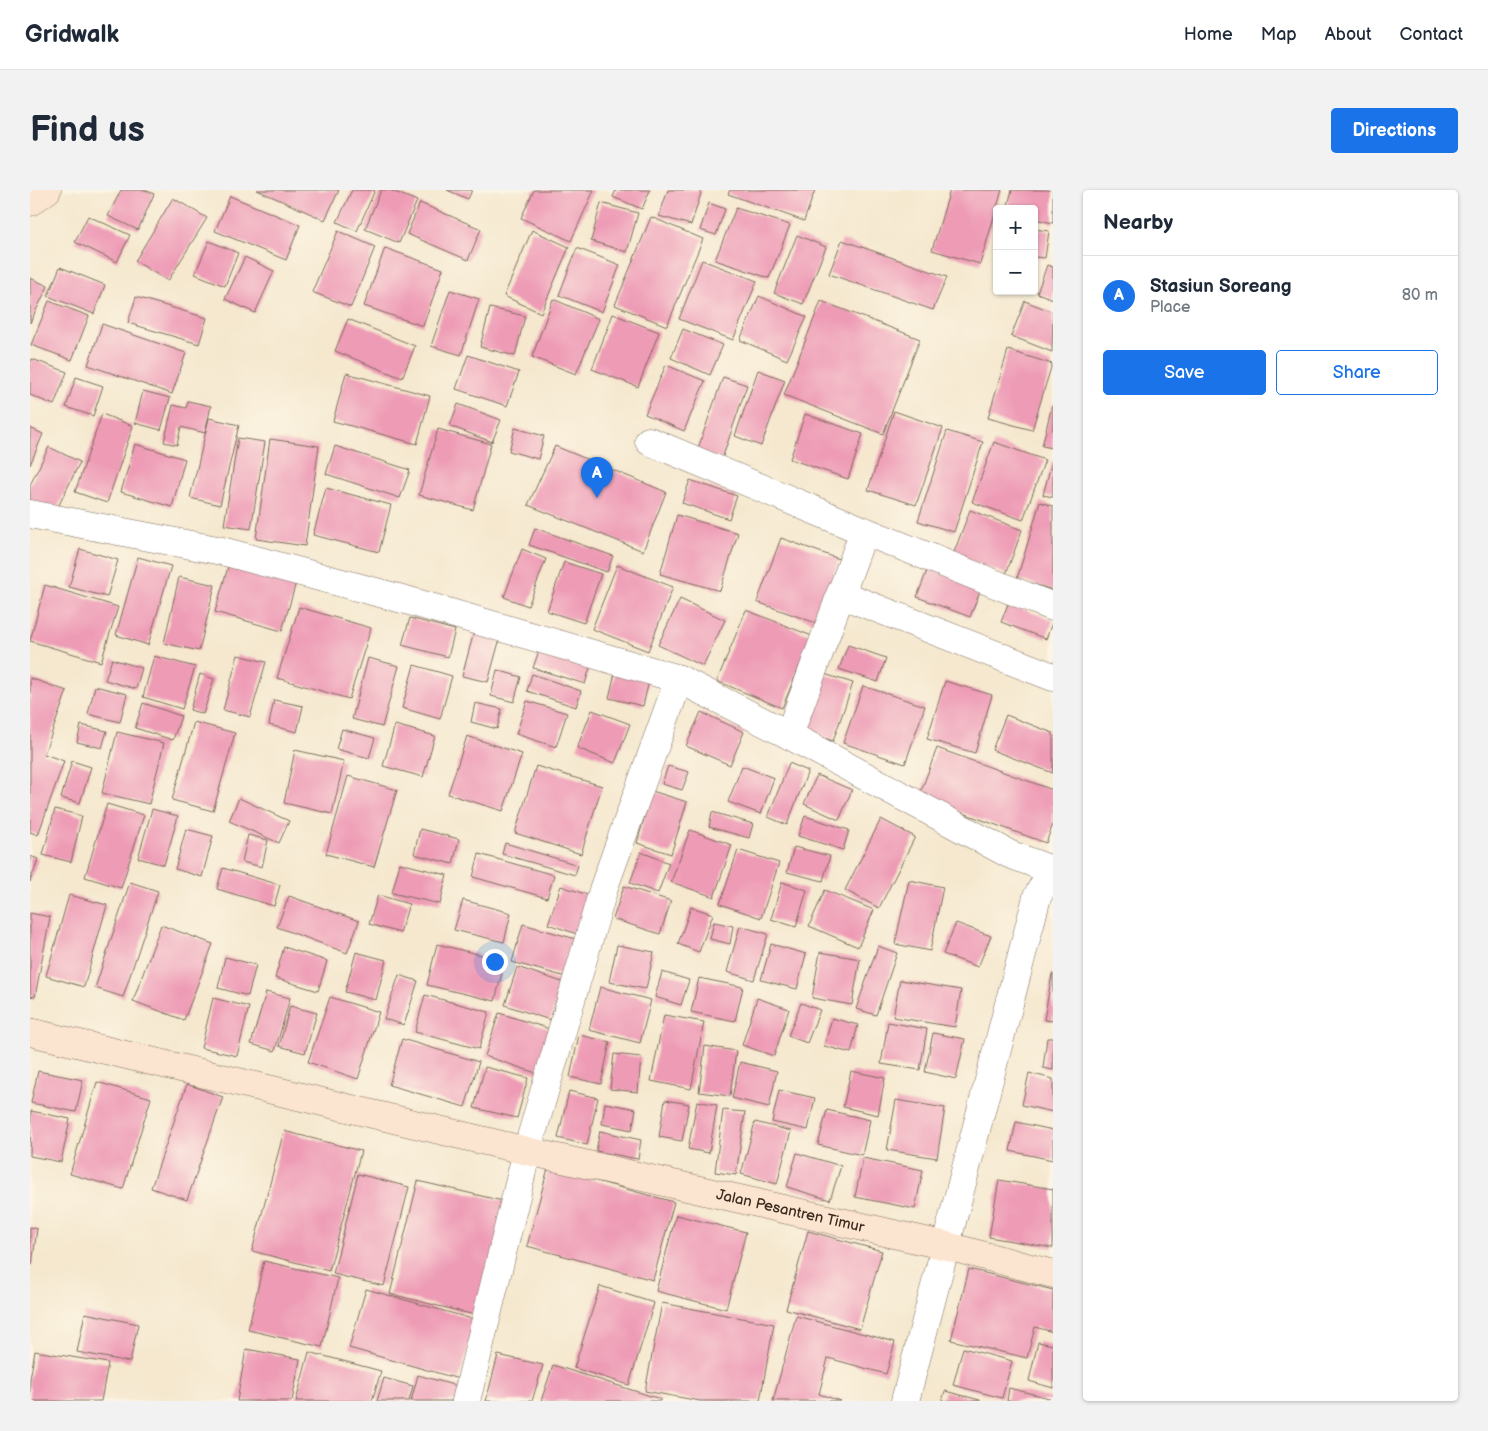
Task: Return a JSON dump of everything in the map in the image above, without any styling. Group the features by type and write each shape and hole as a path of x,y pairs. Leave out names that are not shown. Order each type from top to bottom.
{"main road":[{"path":"30,202 47,190"},
{"name":"Jalan Pesantren Timur","path":"30,1032 527,1151 946,1246 1053,1274"}],"street":[{"path":"649,441 864,531 1053,607"},
{"path":"30,514 222,551 406,600 679,679 789,735 1009,854 1053,870 1037,897 905,1401"},
{"path":"789,735 864,531"},
{"path":"840,594 1053,677"},
{"path":"466,1401 527,1151 604,887 679,679"}],"building":[{"path":"121,190 145,190 154,194 138,230 108,216"},
{"path":"257,190 339,190 325,220"},
{"path":"352,190 375,190 357,231 337,222"},
{"path":"381,190 390,190 417,201 399,243 365,229"},
{"path":"447,190 472,190 468,199"},
{"path":"534,190 594,190 571,241 521,218"},
{"path":"616,190 650,190 642,209 613,197"},
{"path":"668,190 702,190 691,225 659,216"},
{"path":"730,190 815,190 804,221 728,194"},
{"path":"950,190 1002,190 998,205 993,205 993,220 980,264 932,250"},
{"path":"1012,190 1053,190 1053,223 1038,220 1038,205 1008,205"},
{"path":"230,196 300,225 286,260 215,231"},
{"path":"173,198 207,218 168,281 135,261"},
{"path":"420,203 481,229 468,260 407,234"},
{"path":"601,203 638,213 627,252 591,241"},
{"path":"709,203 725,209 716,235 700,230"},
{"path":"736,208 790,225 769,278 715,260"},
{"path":"88,216 130,235 117,262 75,242"},
{"path":"651,217 703,239 667,326 615,305"},
{"path":"532,230 569,247 541,313 504,296"},
{"path":"1038,230 1049,231 1045,258 1038,257"},
{"path":"338,231 375,247 351,307 312,292"},
{"path":"797,235 826,247 803,304 774,293"},
{"path":"842,240 947,277 933,310 829,274"},
{"path":"209,241 238,253 225,286 195,274"},
{"path":"385,248 443,269 423,326 364,306"},
{"path":"577,248 620,265 602,312 559,295"},
{"path":"245,257 274,271 255,313 225,299"},
{"path":"702,260 757,281 733,340 679,319"},
{"path":"1047,265 1053,267 1053,299 1038,293"},
{"path":"60,267 105,285 94,314 48,296"},
{"path":"30,278 48,286 30,323"},
{"path":"450,290 479,299 461,355 431,346"},
{"path":"759,296 807,317 787,360 740,340"},
{"path":"136,297 207,318 199,344 128,323"},
{"path":"553,299 599,319 576,374 532,357"},
{"path":"49,301 89,316 72,360 31,345"},
{"path":"821,301 920,339 883,434 784,395"},
{"path":"1025,301 1053,312 1052,352 1011,336"},
{"path":"490,308 525,316 515,356 480,347"},
{"path":"613,314 659,332 638,387 592,369"},
{"path":"348,319 415,346 402,378 335,351"},
{"path":"102,324 186,353 172,394 88,365"},
{"path":"683,329 723,345 710,375 671,358"},
{"path":"1008,350 1052,364 1032,430 988,418"},
{"path":"468,355 519,372 507,406 456,389"},
{"path":"32,359 67,372 54,405 30,395 30,363"},
{"path":"666,365 705,381 684,431 645,414"},
{"path":"758,370 785,380 761,446 735,436"},
{"path":"346,373 430,396 417,444 333,421"},
{"path":"76,377 103,386 93,416 66,407"},
{"path":"723,377 747,385 722,459 697,451"},
{"path":"143,391 170,398 161,430 135,423"},
{"path":"188,401 211,406 205,433 181,427 177,445 164,442 173,405 186,408"},
{"path":"458,404 501,420 492,442 450,426"},
{"path":"1053,405 1053,448 1042,446"},
{"path":"894,411 943,428 916,505 868,490"},
{"path":"102,414 133,426 107,503 75,492"},
{"path":"805,414 863,434 848,479 790,459"},
{"path":"209,418 239,425 220,505 190,498"},
{"path":"30,428 43,434 30,465"},
{"path":"515,428 544,436 538,459 509,451"},
{"path":"438,429 491,444 473,510 419,495"},
{"path":"947,431 983,442 954,532 918,521"},
{"path":"238,438 265,442 251,529 224,525"},
{"path":"270,439 319,446 305,546 256,539"},
{"path":"994,442 1045,460 1023,520 972,502"},
{"path":"135,444 185,459 172,507 121,492"},
{"path":"335,446 410,470 400,498 326,474"},
{"path":"555,446 666,492 643,551 528,505"},
{"path":"49,447 80,462 55,513 30,500 30,485"},
{"path":"1053,461 1053,497 1043,495"},
{"path":"690,480 737,496 729,519 682,503"},
{"path":"326,488 391,505 379,552 313,535"},
{"path":"1040,502 1053,506 1053,590 1017,579"},
{"path":"970,510 1022,530 1006,574 953,555"},
{"path":"677,515 738,533 720,591 660,574"},
{"path":"535,528 613,556 607,572 529,545"},
{"path":"781,538 839,559 816,623 757,602"},
{"path":"80,549 118,560 107,597 69,587"},
{"path":"522,549 546,559 528,606 504,597"},
{"path":"138,557 171,566 148,645 116,635"},
{"path":"230,560 297,579 282,631 215,612"},
{"path":"564,562 601,574 584,623 547,611"},
{"path":"617,565 673,587 648,651 592,629"},
{"path":"928,568 981,589 970,617 917,597"},
{"path":"179,577 215,585 199,651 164,643"},
{"path":"45,585 118,607 101,662 30,641"},
{"path":"680,599 725,620 703,666 658,645"},
{"path":"1008,604 1053,620 1046,639 1001,622"},
{"path":"299,607 371,628 349,699 277,678"},
{"path":"746,610 812,636 782,708 717,681"},
{"path":"410,618 455,630 448,657 402,645"},
{"path":"474,632 500,638 488,682 462,676"},
{"path":"541,645 592,661 585,684 533,668"},
{"path":"848,645 886,658 878,682 839,669"},
{"path":"238,655 266,662 250,717 223,710"},
{"path":"154,656 195,667 182,709 143,697"},
{"path":"368,658 399,666 382,727 352,719"},
{"path":"112,659 142,668 136,689 105,680"},
{"path":"414,665 452,676 440,719 402,708"},
{"path":"497,670 521,677 514,702 491,696"},
{"path":"615,673 649,681 643,706 609,698"},
{"path":"200,674 214,679 203,714 190,710"},
{"path":"532,674 581,691 576,707 527,691"},
{"path":"824,674 853,683 833,741 805,732"},
{"path":"30,678 67,691 44,754 64,761 38,835 30,832"},
{"path":"945,681 992,695 975,753 927,739"},
{"path":"95,686 127,694 120,722 88,714"},
{"path":"863,686 925,706 905,764 843,743"},
{"path":"274,700 303,706 297,732 269,725"},
{"path":"527,701 567,713 556,747 516,734"},
{"path":"143,703 181,716 173,740 135,728"},
{"path":"475,703 502,709 497,729 471,722"},
{"path":"592,710 630,724 615,763 577,748"},
{"path":"701,712 744,732 730,765 686,746"},
{"path":"1006,715 1053,733 1053,773 992,750"},
{"path":"194,722 235,733 213,811 172,800"},
{"path":"81,725 107,731 102,748 77,742"},
{"path":"395,725 435,736 423,777 383,766"},
{"path":"342,729 375,738 369,758 336,749"},
{"path":"117,732 164,743 149,804 102,793"},
{"path":"467,736 522,754 503,811 448,794"},
{"path":"937,748 1053,790 1053,824 1046,843 919,797"},
{"path":"295,750 344,761 332,814 284,803"},
{"path":"72,761 91,767 80,803 61,798"},
{"path":"789,763 808,771 787,825 768,817"},
{"path":"536,766 602,786 581,854 515,833"},
{"path":"668,766 689,772 682,790 662,784"},
{"path":"742,766 774,778 761,814 728,802"},
{"path":"817,775 852,790 839,820 804,804"},
{"path":"348,776 397,790 374,867 326,854"},
{"path":"652,791 687,802 671,854 637,843"},
{"path":"239,798 289,821 279,843 229,821"},
{"path":"107,804 144,815 121,888 85,877"},
{"path":"55,809 82,816 71,862 43,855"},
{"path":"152,809 178,816 164,865 138,858"},
{"path":"712,812 753,824 749,838 709,827"},
{"path":"805,816 849,830 843,850 798,836"},
{"path":"881,819 915,837 879,908 845,890"},
{"path":"186,829 213,836 202,877 175,869"},
{"path":"420,829 459,839 453,864 414,854"},
{"path":"690,830 732,845 714,897 671,882"},
{"path":"248,835 268,840 262,867 242,862"},
{"path":"505,843 578,865 575,875 502,854"},
{"path":"794,847 830,856 823,881 787,872"},
{"path":"738,850 779,863 761,918 720,904"},
{"path":"641,852 669,863 658,893 630,883"},
{"path":"479,854 554,875 547,898 473,877"},
{"path":"30,856 38,859 30,882"},
{"path":"400,863 447,875 440,904 392,893"},
{"path":"223,868 280,885 274,906 217,889"},
{"path":"909,880 943,887 930,951 895,944"},
{"path":"130,882 158,891 123,997 95,988"},
{"path":"782,882 807,890 796,927 771,919"},
{"path":"561,886 591,896 577,934 548,924"},
{"path":"624,886 671,901 660,934 613,919"},
{"path":"825,890 874,910 858,947 809,926"},
{"path":"69,895 107,905 84,987 46,976"},
{"path":"378,895 409,904 400,933 369,924"},
{"path":"289,896 359,921 347,953 277,927"},
{"path":"463,900 511,913 504,942 454,930"},
{"path":"691,907 713,914 699,952 678,944"},
{"path":"30,913 50,917 35,997 30,996"},
{"path":"714,922 733,926 730,944 710,939"},
{"path":"956,923 991,936 978,967 943,954"},
{"path":"523,924 576,939 566,977 512,962"},
{"path":"161,925 213,944 184,1020 133,1001"},
{"path":"740,926 768,934 754,980 727,972"},
{"path":"437,944 505,961 495,1001 427,985"},
{"path":"771,944 806,954 797,989 761,980"},
{"path":"617,945 654,952 646,989 609,982"},
{"path":"878,946 897,953 876,1015 856,1009"},
{"path":"284,947 327,961 318,991 275,978"},
{"path":"356,952 386,960 376,1000 345,992"},
{"path":"820,952 860,959 852,1005 812,998"},
{"path":"225,957 256,965 248,996 218,988"},
{"path":"517,967 562,982 550,1020 505,1005"},
{"path":"662,972 689,980 681,1005 655,997"},
{"path":"1053,974 1053,1021 1044,1020"},
{"path":"399,975 418,981 404,1025 384,1019"},
{"path":"699,978 743,987 735,1021 691,1012"},
{"path":"900,980 961,990 955,1027 893,1017"},
{"path":"600,987 651,1000 640,1043 589,1030"},
{"path":"266,992 290,998 275,1051 251,1044"},
{"path":"425,995 489,1012 479,1049 415,1032"},
{"path":"330,997 379,1012 358,1079 308,1062"},
{"path":"213,998 249,1007 237,1056 201,1048"},
{"path":"757,998 789,1009 774,1056 742,1045"},
{"path":"801,1003 820,1010 807,1043 788,1036"},
{"path":"290,1006 317,1013 305,1053 279,1046"},
{"path":"499,1013 553,1030 539,1074 485,1056"},
{"path":"664,1015 704,1022 691,1089 651,1081"},
{"path":"832,1018 858,1025 851,1053 824,1046"},
{"path":"888,1022 927,1029 920,1070 881,1064"},
{"path":"933,1033 965,1039 956,1079 925,1072"},
{"path":"579,1035 610,1042 601,1084 570,1077"},
{"path":"1047,1038 1053,1038 1053,1070 1043,1068"},
{"path":"402,1039 479,1062 465,1107 389,1085"},
{"path":"705,1046 736,1051 730,1096 699,1092"},
{"path":"614,1054 641,1057 638,1092 610,1089"},
{"path":"740,1062 777,1071 769,1107 732,1098"},
{"path":"485,1067 528,1078 517,1118 474,1108"},
{"path":"38,1071 83,1080 76,1112 31,1103"},
{"path":"851,1071 885,1078 878,1115 843,1107"},
{"path":"1029,1073 1053,1079 1053,1112 1022,1105"},
{"path":"97,1082 151,1098 123,1189 70,1174"},
{"path":"187,1084 223,1097 187,1200 151,1188"},
{"path":"779,1090 815,1098 808,1130 772,1122"},
{"path":"569,1091 598,1098 587,1145 558,1138"},
{"path":"665,1100 689,1104 682,1141 659,1137"},
{"path":"896,1100 945,1108 937,1158 887,1150"},
{"path":"697,1101 717,1105 709,1153 688,1149"},
{"path":"605,1103 636,1109 632,1130 602,1124"},
{"path":"723,1110 745,1112 736,1175 715,1172"},
{"path":"827,1110 870,1120 862,1155 818,1145"},
{"path":"31,1111 70,1119 61,1162 30,1156"},
{"path":"755,1122 791,1131 777,1184 741,1174"},
{"path":"1016,1122 1053,1130 1053,1160 1010,1151"},
{"path":"284,1131 361,1151 329,1271 252,1251"},
{"path":"600,1131 641,1140 638,1159 596,1151"},
{"path":"797,1153 841,1166 830,1200 787,1187"},
{"path":"863,1158 923,1170 915,1209 855,1197"},
{"path":"548,1168 674,1202 653,1280 527,1246"},
{"path":"358,1174 409,1187 384,1286 333,1274"},
{"path":"999,1180 1053,1189 1053,1248 989,1237"},
{"path":"418,1181 507,1202 479,1316 390,1294"},
{"path":"676,1215 746,1232 726,1309 656,1291"},
{"path":"30,1227 37,1229 32,1265 30,1264"},
{"path":"808,1231 882,1251 860,1329 786,1309"},
{"path":"264,1261 338,1278 322,1347 248,1330"},
{"path":"969,1269 1053,1290 1053,1332 1035,1327 1027,1358 951,1340"},
{"path":"600,1286 654,1303 629,1385 574,1368"},
{"path":"366,1289 476,1320 459,1379 349,1348"},
{"path":"662,1303 774,1324 760,1401 700,1401 645,1391"},
{"path":"85,1313 138,1324 130,1362 77,1352"},
{"path":"796,1316 895,1342 886,1374 828,1358 819,1394 840,1401 773,1401"},
{"path":"1038,1342 1053,1345 1053,1388 1029,1381"},
{"path":"963,1348 1012,1361 1002,1398 953,1385"},
{"path":"246,1349 300,1359 292,1401 237,1401"},
{"path":"35,1351 108,1363 101,1401 30,1401 30,1379"},
{"path":"309,1352 381,1371 372,1401 296,1401"},
{"path":"498,1355 543,1365 532,1401 486,1401"},
{"path":"553,1365 660,1399 660,1401 541,1401"},
{"path":"418,1375 464,1388 460,1401 411,1401"},
{"path":"384,1378 413,1386 409,1401 377,1401"},
{"path":"1009,1388 1053,1399 1053,1401 1007,1401"},
{"path":"945,1391 980,1400 980,1401 942,1401"}],"place":[{"name":"Stasiun Soreang","path":"597,498"}]}
